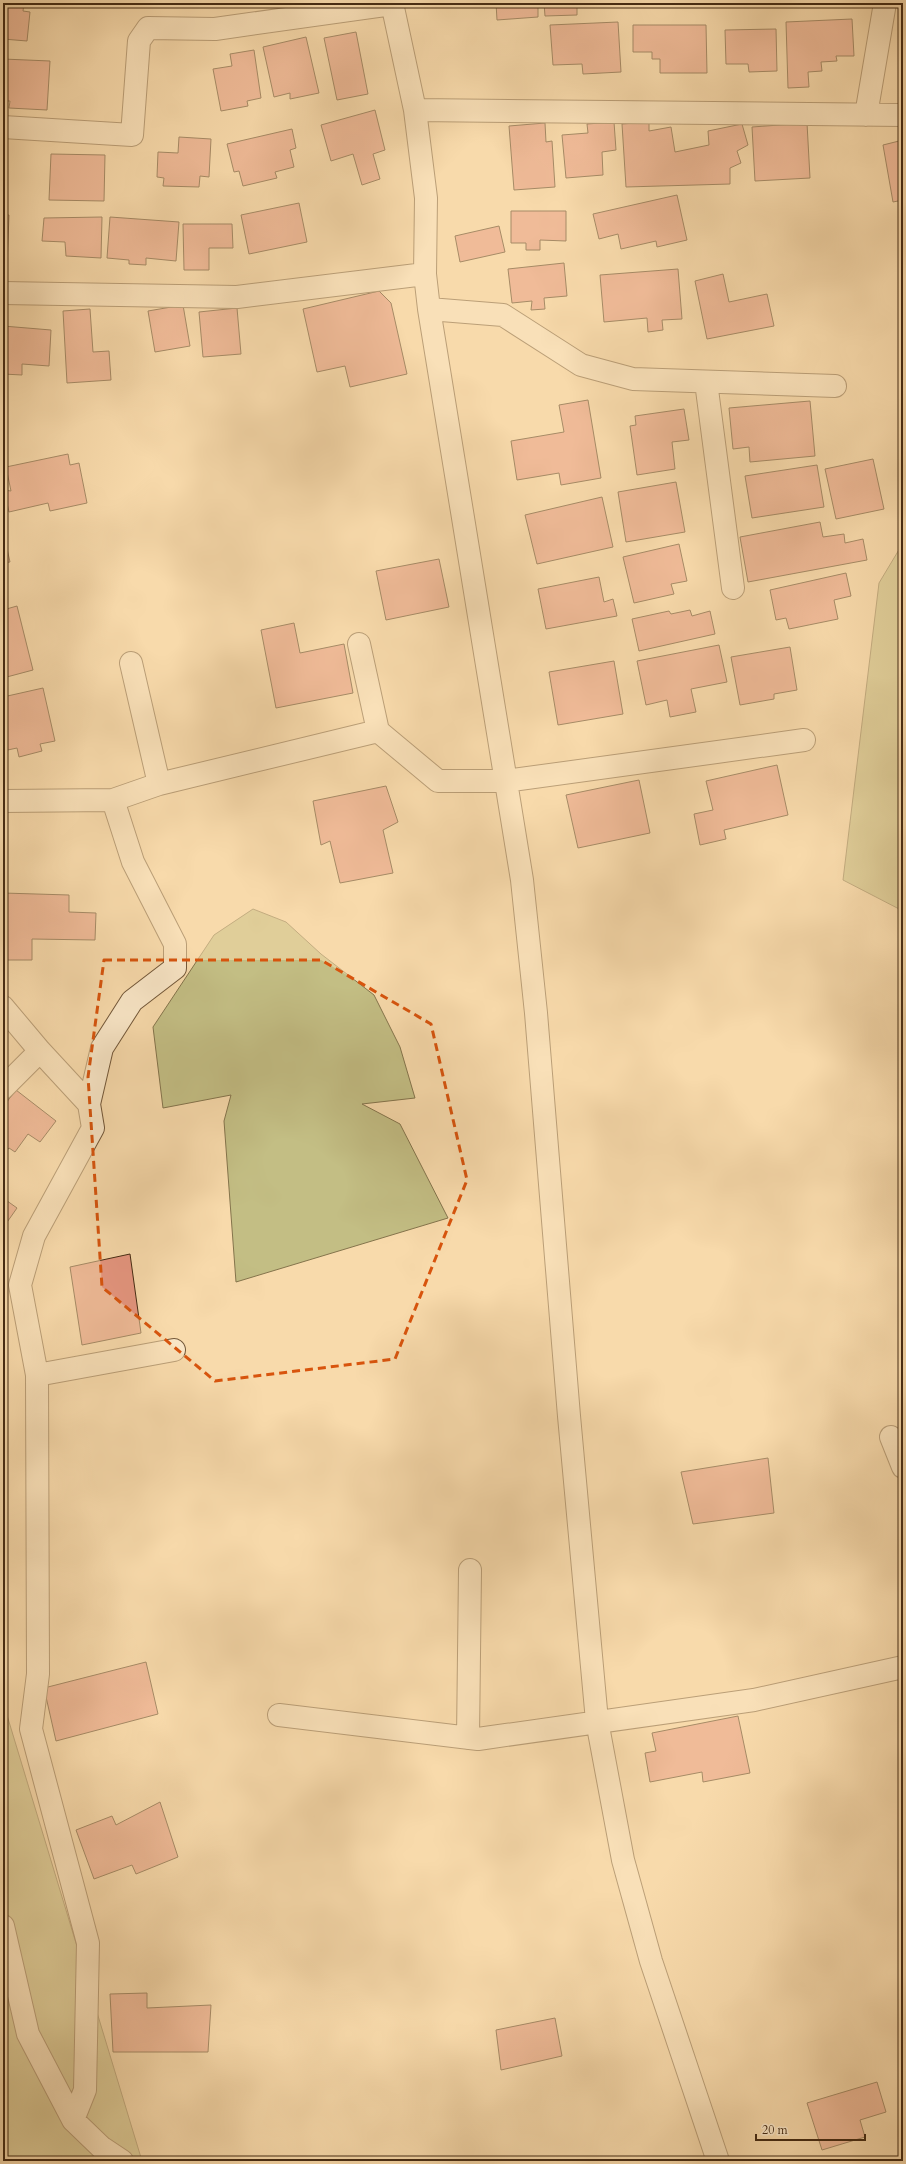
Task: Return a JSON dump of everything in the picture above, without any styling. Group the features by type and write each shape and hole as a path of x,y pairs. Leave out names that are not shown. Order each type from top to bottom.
{"street":[{"path":"866,115 884,3"},
{"path":"3,127 132,135 139,41 148,28 215,29 392,4 416,110 426,198 425,274 429,309 522,880 536,1013 568,1408 597,1721 623,1860 651,1962 718,2161"},
{"path":"416,110 903,116"},
{"path":"3,293 237,296 425,274"},
{"path":"429,309 503,315 581,365 632,379 835,386"},
{"path":"706,382 733,588"},
{"path":"359,644 378,731 438,781 506,781 804,740"},
{"path":"131,663 159,784"},
{"path":"3,801 113,800 159,784 378,731"},
{"path":"72,2120 85,2090 88,1943 31,1729 38,1674 37,1375 20,1285 34,1236 92,1128 90,1104 102,1048 132,1001 175,968 175,944 133,862 113,800"},
{"path":"3,1007 40,1051 90,1104"},
{"path":"3,1088 40,1051"},
{"path":"37,1375 174,1350"},
{"path":"891,1437 903,1467"},
{"path":"468,1738 470,1570"},
{"path":"279,1716 478,1739 754,1700 903,1666"},
{"path":"3,1926 28,2034 72,2120 101,2147 122,2161"}],"highlighted area":[{"path":"104,960 321,960 431,1024 467,1180 395,1359 215,1381 102,1287 88,1077"}],"shaded area":[{"path":"903,543 903,911 843,880 879,583"},
{"path":"253,909 286,922 321,954 374,995 400,1047 415,1098 362,1104 400,1124 448,1218 236,1282 224,1121 231,1095 163,1108 153,1027 214,935"},
{"path":"3,1702 142,2161 3,2161"}],"building":[{"path":"3,3 24,3 23,11 30,12 27,41 3,39"},
{"path":"496,3 538,3 538,17 497,20"},
{"path":"544,3 577,3 577,15 545,16"},
{"path":"852,19 854,56 836,56 837,61 821,62 822,71 808,72 809,87 788,88 786,22"},
{"path":"618,22 621,72 583,74 582,64 553,65 550,25"},
{"path":"633,25 706,25 707,73 660,73 660,59 652,59 652,52 633,52"},
{"path":"776,29 777,71 749,72 748,64 726,64 725,30"},
{"path":"356,32 368,94 337,100 324,38"},
{"path":"306,37 319,93 290,99 290,93 274,97 263,47"},
{"path":"254,50 261,98 247,101 248,106 221,111 213,69 232,66 230,54"},
{"path":"3,59 50,61 47,110 9,108 10,101 3,101"},
{"path":"375,110 385,150 373,154 380,179 362,185 353,154 331,161 321,125"},
{"path":"614,122 616,150 602,152 603,175 566,178 562,135 588,133 587,124"},
{"path":"649,122 649,131 671,127 675,152 709,145 708,131 742,124 748,145 737,151 741,163 730,168 730,184 626,187 622,124"},
{"path":"545,123 546,142 552,141 555,187 514,190 509,126"},
{"path":"807,123 810,178 755,181 752,127"},
{"path":"292,129 296,148 290,150 294,167 275,172 277,178 243,186 239,171 234,172 227,144"},
{"path":"179,137 211,139 209,177 200,176 199,187 163,186 164,178 157,177 158,152 178,153"},
{"path":"903,140 903,200 893,202 883,145"},
{"path":"51,154 105,155 104,201 49,200"},
{"path":"677,195 687,240 657,247 656,241 621,249 618,234 599,239 593,214"},
{"path":"299,203 307,242 249,254 241,215"},
{"path":"511,211 566,211 566,241 540,240 540,250 526,250 526,243 511,243"},
{"path":"3,215 9,215 7,265 3,265"},
{"path":"102,217 101,258 66,256 65,242 42,241 44,218"},
{"path":"110,217 179,222 176,261 146,258 146,265 129,264 129,260 107,258"},
{"path":"183,224 232,224 233,248 209,248 209,270 184,270"},
{"path":"499,226 505,252 460,262 455,236"},
{"path":"564,263 567,296 544,298 545,309 531,310 532,301 512,303 508,269"},
{"path":"678,269 682,319 662,320 663,330 648,332 647,318 604,322 600,275"},
{"path":"723,274 729,302 767,294 774,326 707,339 695,281"},
{"path":"379,291 391,303 407,374 350,387 345,366 317,372 303,309"},
{"path":"183,305 190,346 155,352 148,311"},
{"path":"237,308 241,354 203,357 199,312"},
{"path":"90,309 93,352 109,351 111,380 67,383 63,311"},
{"path":"3,326 51,330 49,366 22,364 22,375 3,374"},
{"path":"588,400 601,478 561,485 559,473 517,480 511,441 564,432 559,405"},
{"path":"810,401 815,456 750,462 749,447 733,449 729,408"},
{"path":"684,409 689,440 672,442 675,469 637,475 630,426 636,425 635,416"},
{"path":"68,454 70,465 79,463 87,503 50,511 48,503 9,512 4,490 11,491 6,467"},
{"path":"873,459 884,509 836,519 825,469"},
{"path":"817,465 824,507 752,518 745,476"},
{"path":"676,482 685,532 626,542 618,492"},
{"path":"602,497 613,547 537,564 525,515"},
{"path":"820,522 823,537 844,534 845,543 863,539 867,560 748,582 740,537"},
{"path":"3,531 10,562 3,563"},
{"path":"679,544 687,581 671,584 674,594 634,603 623,557"},
{"path":"439,559 449,607 386,620 376,571"},
{"path":"846,573 851,596 834,600 838,619 789,629 786,618 776,620 770,590"},
{"path":"599,577 604,602 613,599 617,616 546,629 538,589"},
{"path":"17,606 33,670 3,678 3,610"},
{"path":"690,610 692,616 710,611 715,634 639,651 632,619 669,611 671,614"},
{"path":"294,623 300,653 344,644 353,693 276,708 261,630"},
{"path":"719,645 727,682 691,689 696,712 670,717 667,700 646,705 637,661"},
{"path":"790,647 797,690 774,694 774,699 740,705 731,657"},
{"path":"614,661 623,714 558,725 549,672"},
{"path":"43,688 55,741 40,744 42,751 19,757 17,748 3,751 3,697"},
{"path":"777,765 788,815 724,830 726,839 700,845 694,814 713,810 706,781"},
{"path":"639,780 650,833 578,848 566,795"},
{"path":"386,786 398,822 383,830 393,873 340,883 330,841 321,845 313,801"},
{"path":"3,893 69,895 69,912 96,913 95,940 32,939 32,960 3,960"},
{"path":"16,1090 56,1121 40,1142 28,1134 15,1152 9,1148 3,1155 3,1107"},
{"path":"3,1198 17,1208 3,1228"},
{"path":"130,1254 141,1333 82,1345 70,1267"},
{"path":"768,1458 774,1513 693,1524 681,1472"},
{"path":"146,1662 158,1714 56,1741 44,1688"},
{"path":"738,1716 750,1773 703,1782 702,1772 650,1782 645,1753 656,1751 652,1733"},
{"path":"160,1802 178,1857 136,1874 132,1865 94,1879 76,1830 112,1816 116,1825"},
{"path":"147,1993 147,2008 211,2005 208,2052 113,2052 110,1994"},
{"path":"555,2018 562,2056 501,2070 496,2030"},
{"path":"877,2082 886,2112 860,2120 865,2137 822,2150 807,2103"}]}
